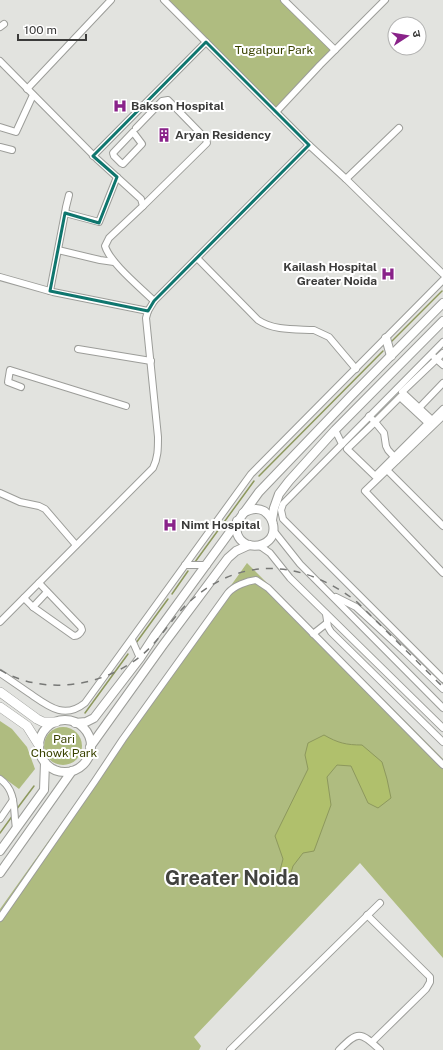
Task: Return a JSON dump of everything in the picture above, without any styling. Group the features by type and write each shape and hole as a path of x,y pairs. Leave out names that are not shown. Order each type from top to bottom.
{"highway":[{"path":"0,692 37,719 43,722 56,722"},
{"path":"0,707 27,726 39,745"}],"main road":[{"path":"75,723 86,722 94,718 140,658 155,635 259,492 443,303"},
{"path":"238,521 238,536 244,543 260,546 266,543 271,537 273,530 272,520 274,508 279,494 335,430 443,321"},
{"path":"386,338 391,356"},
{"path":"243,513 252,509 262,510 272,520"},
{"path":"90,746 162,645 228,558 236,551 249,545"},
{"path":"68,721 75,723 81,726 86,732 90,746 89,754 85,762 72,771 57,771 51,768 41,758 39,745 40,737 49,726 56,722 68,721"},
{"path":"2,847 15,824 44,790 45,763"},
{"path":"0,873 72,771"}],"street":[{"path":"27,89 111,0"},
{"path":"164,0 309,145 443,274"},
{"path":"284,0 335,50"},
{"path":"276,112 385,0"},
{"path":"93,156 206,42"},
{"path":"0,61 93,156 137,194 141,199 143,206"},
{"path":"0,127 16,132 33,95"},
{"path":"125,124 135,130 142,144 123,164 121,164 114,156 113,152 135,130 162,101 168,100 206,139 207,143 106,242 104,246 106,252 114,262 154,301"},
{"path":"144,104 151,113"},
{"path":"346,179 399,128"},
{"path":"0,622 153,468 156,462 158,446 151,361 146,323 148,311 154,301 309,145"},
{"path":"0,146 12,150"},
{"path":"66,213 99,222 118,177"},
{"path":"50,291 69,195"},
{"path":"58,250 114,262"},
{"path":"197,258 258,320 272,327 314,330 320,332 329,337 356,369"},
{"path":"0,277 50,291 148,311"},
{"path":"0,673 47,706 56,710 72,711 85,703 251,474 443,280"},
{"path":"443,342 284,504 281,510 283,519 443,679"},
{"path":"78,349 151,361"},
{"path":"432,353 443,366"},
{"path":"443,353 402,392 432,420 443,409"},
{"path":"21,387 8,382 10,370 126,406"},
{"path":"419,408 443,383"},
{"path":"443,416 396,458 375,476 347,449 400,397 428,424 396,458 387,470 365,491 443,573"},
{"path":"369,416 384,433 386,446 396,458"},
{"path":"335,430 342,444"},
{"path":"387,470 443,526"},
{"path":"0,493 20,502 39,506 44,509 76,546"},
{"path":"273,530 300,564 443,708"},
{"path":"260,546 270,553 290,578 443,728"},
{"path":"185,565 207,565"},
{"path":"0,918 123,739 230,590 251,581 259,581 268,588 443,765"},
{"path":"24,598 74,636 81,633 81,628 39,583"},
{"path":"34,607 48,592"},
{"path":"332,596 356,607 406,652 443,689"},
{"path":"326,614 331,632 443,742"},
{"path":"313,634 328,623"},
{"path":"132,640 140,658"},
{"path":"0,779 8,787 13,803 15,824"},
{"path":"0,819 13,803"},
{"path":"230,1050 380,903"},
{"path":"367,915 430,977 430,982 426,989 372,1042"},
{"path":"339,1050 352,1037 357,1035 363,1036 380,1050"}],"highlighted area":[{"path":"206,42 309,145 154,301 148,311 50,291 65,213 99,223 117,177 93,156"}],"green space":[{"name":"Tugalpur Park","path":"164,0 284,0 335,50 276,112"},
{"path":"247,563 443,759 443,958 360,863 194,1037 201,1046 199,1050 0,1050 0,909"},
{"path":"0,721 12,729 27,747 35,769 19,789 0,775"},
{"name":"Pari Chowk Park","path":"59,727 67,727 77,732 81,739 81,753 77,760 67,765 59,765 49,760 47,757 44,750 44,742 49,732 52,730"}],"shaded area":[{"path":"324,735 342,743 362,745 382,762 391,798 378,808 368,803 351,766 337,765 327,777 331,805 314,851 303,853 293,866 289,879 278,878 283,859 275,836 308,769 305,755 308,743"}],"waterway":[{"path":"391,342 442,291"},
{"path":"259,476 383,351"},
{"path":"195,562 254,481"},
{"path":"172,594 188,571"},
{"path":"136,643 168,599"},
{"path":"85,713 128,654"},
{"path":"16,810 34,786"},
{"path":"0,833 13,815"}],"railway":[{"path":"0,670 17,678 35,683 54,685 92,681 127,666 142,655 154,644 186,605 206,589 227,577 248,571 270,568 292,571 314,577 335,587 356,601 443,687"}],"place":[{"name":"Bakson Hospital","path":"120,106"},
{"name":"Aryan Residency","path":"164,135"},
{"name":"Kailash Hospital Greater Noida","path":"388,274"},
{"name":"Nimt Hospital","path":"170,525"}],"district":[{"name":"Greater Noida","path":"232,878"}]}
